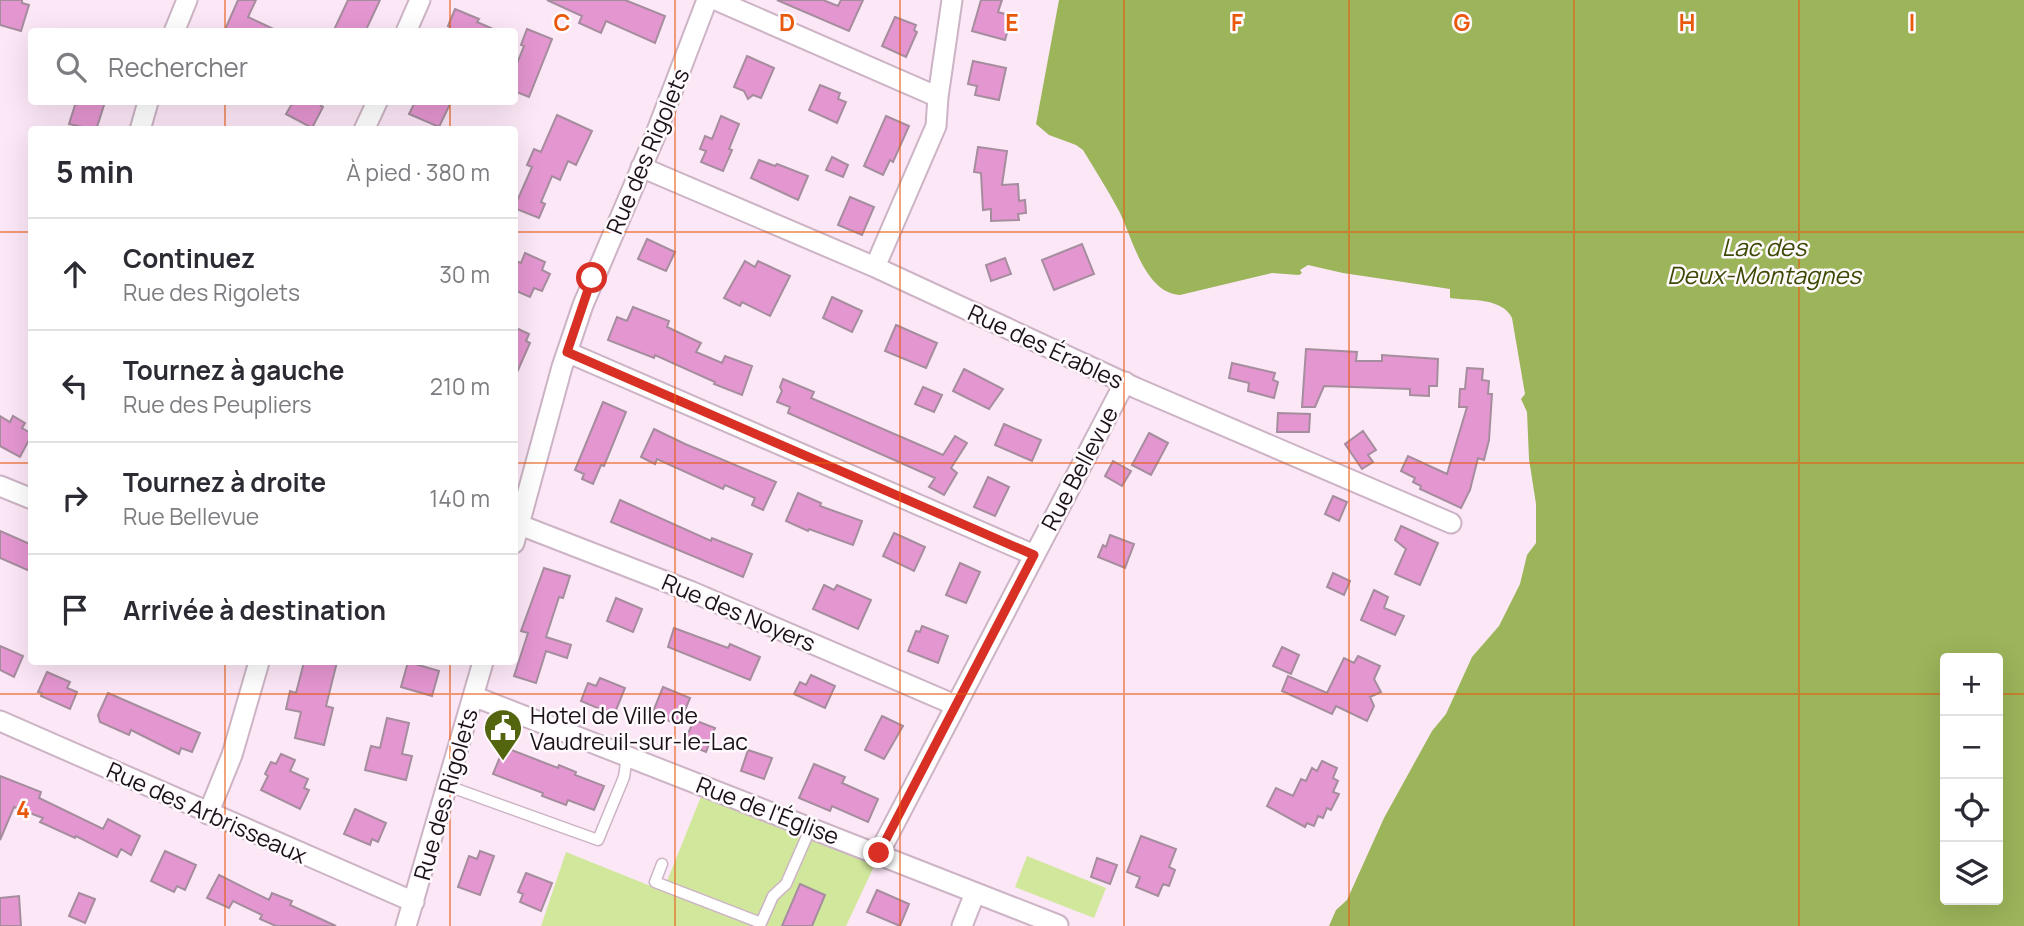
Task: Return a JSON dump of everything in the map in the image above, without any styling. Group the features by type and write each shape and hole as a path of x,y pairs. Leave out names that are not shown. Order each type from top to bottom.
{"street":[{"path":"176,28 187,0"},
{"path":"409,28 420,0"},
{"name":"Rue des Rigolets","path":"518,530 567,352 592,278 641,167 707,0"},
{"path":"716,0 938,97"},
{"path":"875,267 934,133 952,0"},
{"path":"141,126 147,105"},
{"path":"366,126 376,105"},
{"name":"Rue des Érables","path":"641,167 875,267 1125,382 1451,523"},
{"path":"567,352 1034,555"},
{"name":"Rue Bellevue","path":"879,853 1125,382"},
{"path":"0,486 28,497"},
{"name":"Rue des Noyers","path":"518,534 701,596 955,705"},
{"path":"208,814 232,755 258,665"},
{"name":"Rue des Rigolets","path":"407,926 482,665"},
{"name":"Rue de l'Église","path":"473,696 1060,925"},
{"name":"Rue des Arbrisseaux","path":"0,721 414,902"},
{"path":"962,926 975,893"}],"lane":[{"path":"448,786 598,840 624,777 627,756"},
{"path":"662,864 655,882 761,923 773,896 786,884 811,827"}],"shaded area":[{"path":"702,794 877,860 846,926 541,926 566,852 663,891"},
{"path":"1027,856 1106,888 1094,918 1015,887"}],"water":[{"name":"Lac des Deux-Montagnes","path":"1059,0 2024,0 2024,926 1329,926 1336,910 1347,900 1384,818 1432,731 1446,714 1472,657 1499,626 1520,584 1527,555 1536,543 1536,504 1529,459 1527,412 1521,399 1525,394 1512,318 1501,306 1493,303 1450,298 1450,289 1308,265 1300,270 1302,273 1299,275 1272,273 1180,295 1168,292 1157,285 1148,274 1119,211 1083,150 1049,135 1036,124"}],"building":[{"path":"0,0 22,0 22,3 29,5 21,31 0,25"},
{"path":"238,0 256,0 248,17 271,28 226,28"},
{"path":"348,0 380,0 367,28 335,28"},
{"path":"547,0 625,0 665,16 655,43 606,21 601,33 579,23 582,16"},
{"path":"777,0 823,0 838,6 841,0 863,0 849,31"},
{"path":"981,0 1002,0 998,12 1012,16 1005,40 972,31"},
{"path":"455,9 479,19 477,22 491,28 450,28"},
{"path":"895,17 916,25 914,30 917,32 906,57 882,46"},
{"path":"527,29 552,39 529,97 518,93 518,61 524,46 521,45"},
{"path":"747,56 774,68 761,98 753,95 748,99 744,91 734,87"},
{"path":"973,61 1006,68 999,100 975,95 977,86 968,84"},
{"path":"820,85 840,93 838,99 846,102 837,123 809,110"},
{"path":"75,105 104,105 97,126 69,124"},
{"path":"291,105 323,107 313,126 286,114"},
{"path":"414,105 450,105 439,126 409,114"},
{"path":"557,115 592,131 576,165 568,161 560,180 552,176 541,202 545,204 539,218 518,210 518,199 532,167 527,165 534,149 541,152"},
{"path":"721,116 739,124 723,171 701,162 706,151 700,149 705,136 712,139"},
{"path":"886,116 909,126 893,162 890,160 883,175 864,166"},
{"path":"978,147 1007,151 1002,185 1018,184 1019,201 1025,200 1026,213 1018,214 1019,220 991,221 991,209 983,210 981,173 974,172"},
{"path":"832,157 848,165 843,177 826,170"},
{"path":"759,160 808,176 798,200 751,178"},
{"path":"850,197 874,207 862,235 838,225"},
{"path":"647,239 675,252 666,271 638,259"},
{"path":"1082,244 1094,274 1054,290 1042,260"},
{"path":"525,253 545,262 542,270 550,274 542,291 534,288 530,297 518,292 518,262 521,263"},
{"path":"1005,258 1011,274 991,281 986,265"},
{"path":"745,261 755,267 758,261 790,276 770,316 742,302 740,306 724,298"},
{"path":"832,297 862,311 852,332 823,318"},
{"path":"633,307 669,321 667,327 701,343 696,352 722,363 725,356 752,366 742,395 655,355 654,358 608,340 617,317 627,321"},
{"path":"896,325 937,343 926,368 885,351"},
{"path":"518,329 529,334 526,341 530,343 518,370"},
{"path":"1306,349 1357,352 1356,361 1382,361 1382,355 1438,359 1437,386 1429,386 1429,396 1410,395 1410,389 1324,386 1315,407 1302,407"},
{"path":"1232,363 1275,373 1273,380 1278,382 1274,398 1248,391 1249,383 1229,378"},
{"path":"1467,368 1483,369 1482,380 1489,381 1488,394 1492,394 1489,440 1484,460 1478,458 1470,490 1461,508 1420,489 1421,486 1413,482 1415,478 1401,471 1408,456 1447,474 1467,407 1459,407 1460,389 1465,389"},
{"path":"964,369 1003,389 989,409 953,391"},
{"path":"783,379 814,392 811,398 943,455 955,436 967,443 951,468 957,473 944,495 929,487 935,478 788,413 790,407 777,402"},
{"path":"923,387 942,395 934,412 915,404"},
{"path":"603,402 626,412 604,466 601,465 593,484 582,479 584,474 575,470"},
{"path":"1278,413 1310,414 1309,432 1277,432"},
{"path":"0,416 10,422 13,416 25,423 22,428 28,432 28,442 20,457 0,446"},
{"path":"1004,424 1041,440 1032,461 995,445"},
{"path":"654,429 776,482 763,510 752,505 755,498 725,485 723,489 657,459 655,464 641,457"},
{"path":"1363,431 1376,450 1368,455 1373,462 1362,469 1345,444"},
{"path":"1149,433 1168,443 1151,475 1132,465"},
{"path":"1113,461 1131,471 1122,486 1105,476"},
{"path":"988,477 1009,487 995,516 974,507"},
{"path":"798,493 821,503 820,506 862,521 853,545 786,521"},
{"path":"1333,496 1347,502 1339,521 1325,514"},
{"path":"620,500 711,541 712,538 752,554 743,577 611,522"},
{"path":"1401,526 1438,543 1420,585 1395,574 1406,549 1395,540"},
{"path":"0,531 28,543 28,570 0,558"},
{"path":"894,533 925,547 914,571 883,556"},
{"path":"1110,535 1134,544 1125,568 1098,557 1103,545 1106,547"},
{"path":"960,563 980,572 966,603 946,595"},
{"path":"544,568 570,576 563,598 559,597 546,637 571,645 567,658 546,651 536,683 514,676 528,633 521,631"},
{"path":"1333,573 1350,581 1344,595 1327,587"},
{"path":"824,585 834,590 837,585 871,600 858,629 813,609"},
{"path":"1374,590 1388,597 1384,608 1404,616 1395,635 1361,620"},
{"path":"616,598 642,609 633,632 607,621"},
{"path":"922,626 948,636 938,663 908,651 916,631 920,632"},
{"path":"674,628 728,648 730,644 760,657 750,680 668,647"},
{"path":"0,646 23,656 14,677 0,670"},
{"path":"1282,647 1299,655 1291,674 1273,666"},
{"path":"1358,656 1380,666 1374,679 1381,692 1370,697 1374,706 1367,721 1336,706 1332,714 1282,691 1288,676 1327,693 1344,658 1354,663"},
{"path":"303,665 336,665 326,706 333,708 324,745 295,738 301,712 286,709 290,691 296,693"},
{"path":"407,665 439,671 432,696 401,687"},
{"path":"47,672 70,682 67,688 77,692 70,709 41,696 42,693 38,692"},
{"path":"811,675 835,686 825,708 794,694 800,682 806,685"},
{"path":"600,678 625,688 614,715 581,701 588,683 596,686"},
{"path":"663,687 690,698 679,725 652,714"},
{"path":"108,693 200,733 192,752 181,748 179,754 131,730 129,735 100,722 98,715"},
{"path":"882,716 903,726 884,759 865,750"},
{"path":"387,718 409,723 402,754 412,756 406,780 365,770 371,746 380,748"},
{"path":"694,720 715,728 706,752 684,743"},
{"path":"504,747 558,768 559,765 576,772 575,775 604,786 594,810 568,800 566,805 493,774"},
{"path":"748,750 772,758 764,779 741,771"},
{"path":"281,754 295,760 290,771 308,779 304,788 309,790 300,809 261,790 271,762 276,764"},
{"path":"1322,761 1337,768 1333,778 1338,781 1333,792 1339,794 1331,810 1327,808 1323,818 1318,816 1314,826 1307,823 1305,827 1267,806 1276,788 1293,796 1301,779 1306,781 1312,768 1317,771"},
{"path":"814,764 845,777 842,783 878,799 868,822 832,806 830,811 799,798"},
{"path":"0,776 41,792 39,798 103,829 108,819 140,836 131,855 121,849 117,857 76,836 75,838 40,822 43,818 14,807 0,840"},
{"path":"355,809 386,823 378,842 372,839 370,845 344,834"},
{"path":"1141,836 1176,849 1169,867 1175,870 1169,886 1163,884 1158,896 1136,887 1140,877 1127,872"},
{"path":"165,851 196,865 185,890 177,886 174,892 151,881"},
{"path":"480,851 494,856 480,895 458,887 469,856 477,859"},
{"path":"1097,858 1117,865 1110,884 1091,877"},
{"path":"526,873 552,883 541,911 520,902 523,894 518,892"},
{"path":"219,875 269,900 272,893 292,901 290,905 336,926 276,926 260,919 262,915 233,901 229,908 207,898"},
{"path":"800,884 825,895 812,926 782,926"},
{"path":"877,890 909,904 900,926 867,912"},
{"path":"79,893 95,899 85,923 69,916"},
{"path":"19,896 21,926 0,926 0,898"}],"place":[{"name":"Hotel de Ville de Vaudreuil-sur-le-Lac","path":"503,762"}],"route":[{"path":"592,278 567,352 1034,555 879,853"}]}
